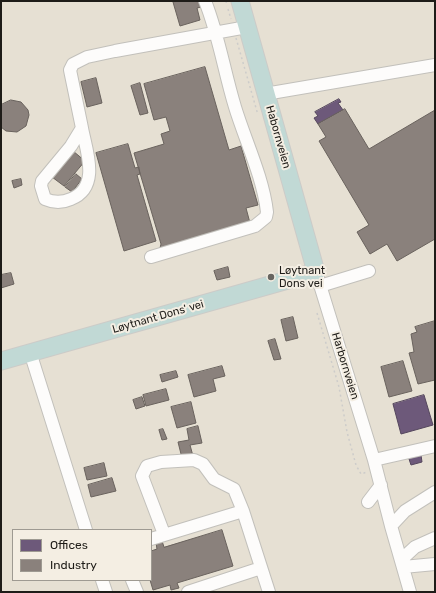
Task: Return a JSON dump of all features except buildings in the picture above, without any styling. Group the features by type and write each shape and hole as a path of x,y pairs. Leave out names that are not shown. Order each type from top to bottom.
{"highway":[{"name":"Habornveien","path":"240,1 318,279"},
{"name":"Løytnant Dons' vei","path":"1,361 30,352 318,279"}],"street":[{"path":"151,257 255,226 266,217 267,204 235,106 218,34 206,1"},
{"path":"82,128 71,146 42,181 41,186 45,198 50,201 58,203 78,197 84,192 88,179 90,165 88,148 82,128 70,70 74,63 87,57 115,51 218,34 247,27"},
{"path":"266,94 435,65"},
{"path":"318,279 369,272"},
{"name":"Harbornveien","path":"318,279 381,485 410,592"},
{"path":"30,352 86,529"},
{"path":"375,465 435,446"},
{"path":"164,534 142,476 147,466 161,462 194,460 203,464 214,479 234,489 243,511 269,592"},
{"path":"368,502 381,485"},
{"path":"392,526 405,511 435,492"},
{"path":"152,539 243,511"},
{"path":"402,563 415,546 435,538"},
{"path":"402,563 435,564"},
{"path":"188,592 261,568"},
{"path":"102,581 106,592"},
{"path":"132,581 137,592"}],"path":[{"path":"324,299 318,307 318,314 338,387 356,465 361,474 375,465"}],"shaded area":[{"path":"1,1 435,1 435,592 1,592"}],"place":[{"name":"Løytnant Dons vei","path":"271,277"}]}
